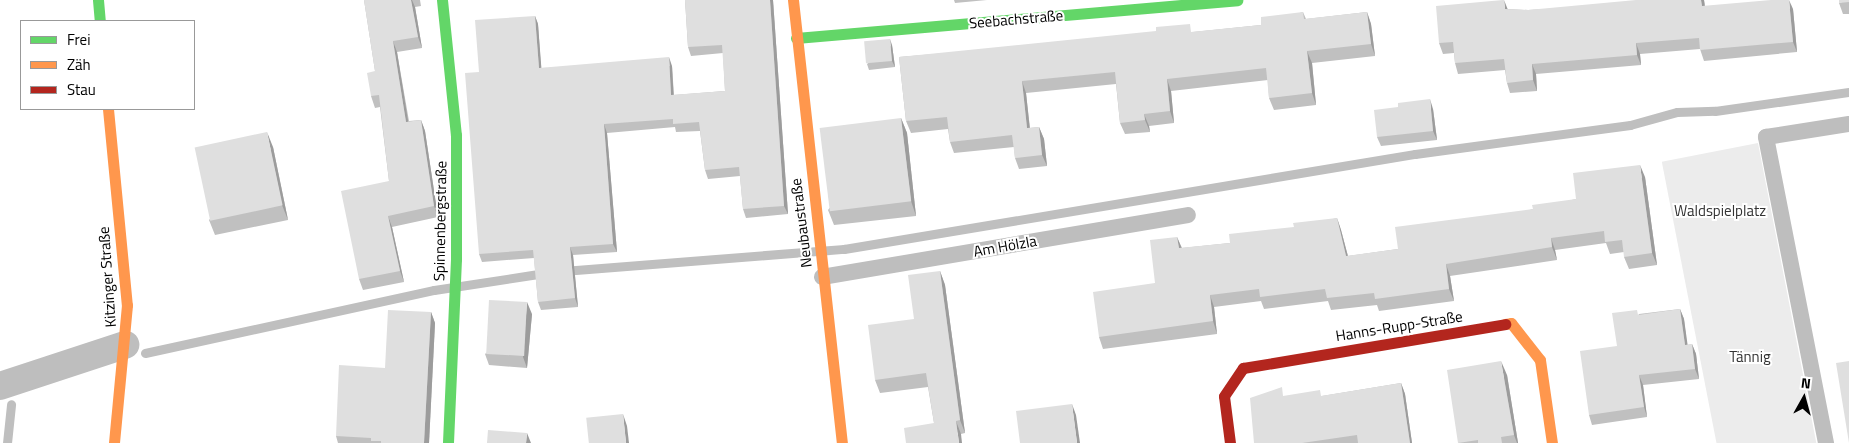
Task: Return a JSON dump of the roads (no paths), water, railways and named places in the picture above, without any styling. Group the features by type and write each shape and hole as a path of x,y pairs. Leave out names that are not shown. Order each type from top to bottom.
{"street":[{"path":"98,0 100,20"},
{"name":"Spinnenbergstraße","path":"442,0 456,135 456,259 448,443"},
{"name":"Neubaustraße","path":"793,0 815,222 842,443"},
{"name":"Seebachstraße","path":"796,38 1130,5 1237,0"},
{"name":"Kitzinger Straße","path":"108,110 126,305 125,345 114,443"},
{"name":"Hanns-Rupp-Straße","path":"1230,443 1224,396 1243,368 1511,323 1540,360 1552,443"},
{"path":"0,386 125,345"}],"lane":[{"path":"1826,443 1766,137 1849,124"},
{"name":"Am Hölzla","path":"822,277 1188,215"}],"waterway":[{"path":"563,271 844,249 1415,154 1630,125 1677,112 1715,111 1849,92"},
{"path":"145,353 434,290 545,273"},
{"path":"7,443 11,404"}],"park label":[{"name":"Waldspielplatz","path":"1720,211"},
{"name":"Tännig","path":"1750,357"}]}
